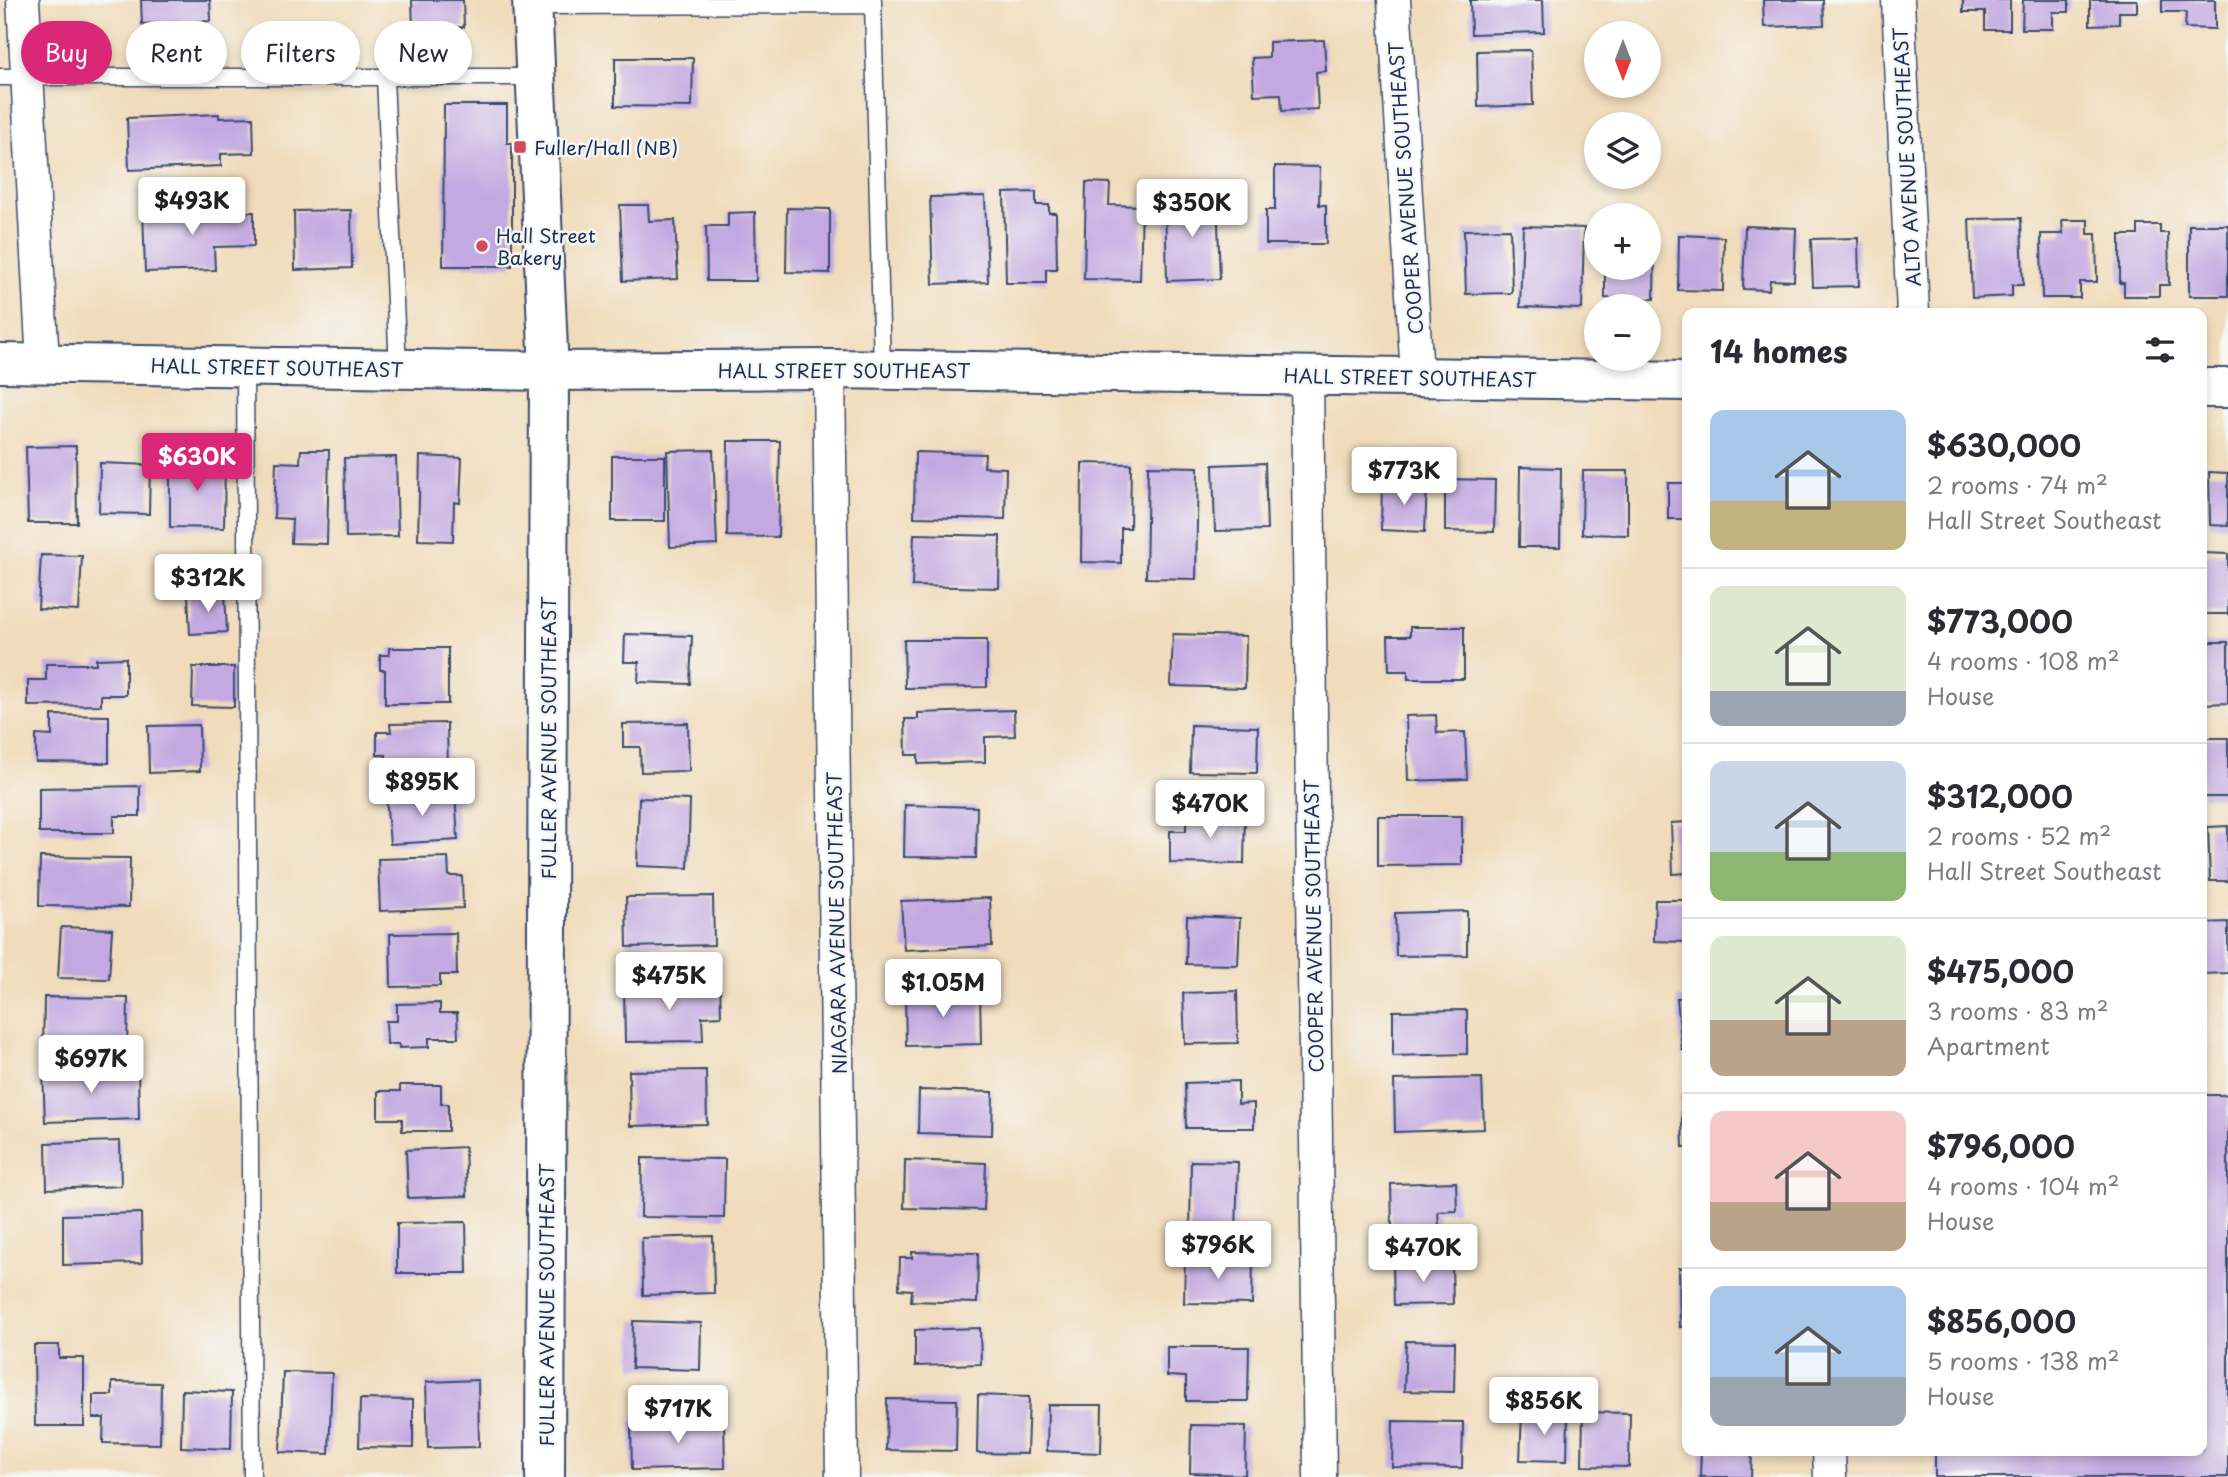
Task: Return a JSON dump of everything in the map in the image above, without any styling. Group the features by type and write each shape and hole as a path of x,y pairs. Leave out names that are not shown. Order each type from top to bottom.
{"main road":[{"name":"FULLER AVENUE SOUTHEAST","path":"532,3 549,371 545,1477"},
{"name":"HALL STREET SOUTHEAST","path":"0,363 549,371 881,369 1682,381"},
{"path":"2207,388 2228,388"}],"street":[{"path":"23,0 13,77 43,363"},
{"name":"COOPER AVENUE SOUTHEAST","path":"1394,0 1417,376"},
{"name":"ALTO AVENUE SOUTHEAST","path":"1898,0 1913,308"},
{"name":"NIAGARA AVENUE SOUTHEAST","path":"829,369 842,1477"},
{"name":"COOPER AVENUE SOUTHEAST","path":"1307,376 1320,1477"},
{"path":"1829,1456 1830,1477"}],"lane":[{"path":"532,3 873,3 881,369"},
{"path":"13,77 374,77"},
{"path":"472,77 535,77"},
{"path":"385,84 398,369"},
{"path":"245,367 252,1477"}],"building":[{"path":"141,0 210,0 211,21 142,21"},
{"path":"412,0 463,0 464,21 413,21"},
{"path":"1470,0 1543,0 1544,32 1471,34"},
{"path":"1763,0 1823,0 1824,25 1764,27"},
{"path":"1963,0 2010,0 2010,30 1985,30 1985,12 1963,12"},
{"path":"2023,0 2069,0 2069,12 2053,12 2053,29 2022,29"},
{"path":"2090,0 2137,0 2137,12 2119,12 2119,24 2090,25"},
{"path":"2162,0 2215,0 2215,29 2185,28 2186,12 2162,12"},
{"path":"1324,40 1326,71 1316,72 1318,109 1282,111 1281,94 1254,95 1252,58 1269,57 1269,42"},
{"path":"1531,50 1533,105 1478,107 1477,51"},
{"path":"615,58 693,58 692,107 615,106"},
{"path":"444,105 507,105 507,143 512,143 512,266 443,266"},
{"path":"219,114 219,118 253,117 254,153 221,154 221,166 129,170 127,118"},
{"path":"1275,166 1320,167 1319,205 1326,205 1326,244 1266,244 1266,210 1275,210"},
{"path":"1086,182 1110,183 1109,205 1142,206 1140,280 1084,279"},
{"path":"1036,192 1036,205 1049,205 1049,213 1056,213 1057,269 1046,269 1046,283 1006,283 1004,193"},
{"path":"985,196 988,282 933,284 930,197"},
{"path":"1217,197 1220,279 1167,281 1165,199"},
{"path":"620,205 648,205 649,221 675,220 678,279 623,281"},
{"path":"213,207 214,213 254,212 254,246 214,247 215,270 145,272 143,209"},
{"path":"787,208 830,209 830,273 786,272"},
{"path":"351,210 352,268 295,270 294,211"},
{"path":"755,212 756,281 707,281 706,226 728,226 728,213"},
{"path":"2021,218 2023,285 2012,285 2012,296 1972,298 1969,219"},
{"path":"2062,220 2088,220 2088,234 2096,234 2097,282 2080,282 2080,298 2042,298 2041,234 2063,234"},
{"path":"2138,225 2160,225 2160,233 2168,233 2169,285 2159,285 2159,296 2124,296 2124,283 2120,283 2120,235 2138,235"},
{"path":"2189,225 2228,225 2228,296 2189,296"},
{"path":"1523,226 1584,228 1582,309 1520,307"},
{"path":"1745,226 1796,228 1794,281 1770,280 1769,290 1743,289"},
{"path":"1510,229 1512,293 1466,294 1464,230"},
{"path":"1679,235 1724,237 1723,291 1678,290"},
{"path":"1858,238 1859,286 1813,287 1811,239"},
{"path":"1605,280 1654,280 1654,294 1605,294"},
{"path":"728,441 780,441 778,537 727,536"},
{"path":"76,446 77,523 28,523 26,447"},
{"path":"301,450 329,450 327,544 291,543 292,519 274,518 276,462 300,463"},
{"path":"713,450 717,545 670,547 667,451"},
{"path":"915,452 985,454 984,467 1006,468 1005,519 914,517"},
{"path":"420,456 462,458 460,503 454,502 453,541 418,540"},
{"path":"612,456 665,456 665,521 612,521"},
{"path":"396,457 398,536 346,537 344,458"},
{"path":"170,459 225,460 224,528 170,527"},
{"path":"100,463 150,465 149,514 99,513"},
{"path":"1082,463 1131,464 1130,528 1121,528 1121,563 1081,562"},
{"path":"1265,463 1267,530 1215,531 1213,465"},
{"path":"1148,466 1198,467 1196,579 1146,578"},
{"path":"1520,467 1561,468 1560,547 1519,547"},
{"path":"1583,471 1628,471 1628,535 1582,534"},
{"path":"2209,472 2228,473 2228,526 2210,525"},
{"path":"1445,479 1495,480 1494,532 1445,531"},
{"path":"1382,482 1427,483 1425,532 1381,530"},
{"path":"1668,483 1682,483 1682,519 1668,519"},
{"path":"914,534 1000,536 999,588 912,586"},
{"path":"2207,553 2228,554 2228,614 2207,614"},
{"path":"41,555 82,556 79,611 38,609"},
{"path":"225,593 227,632 190,634 188,595"},
{"path":"1410,627 1464,627 1464,679 1408,679 1408,671 1389,671 1388,636 1410,636"},
{"path":"625,634 692,636 690,684 638,682 639,662 624,662"},
{"path":"1173,634 1246,636 1245,688 1171,686"},
{"path":"904,640 987,640 987,687 905,688"},
{"path":"2207,642 2228,642 2228,703 2207,704"},
{"path":"389,648 448,648 448,704 385,704 385,670 380,670 380,655 389,655"},
{"path":"126,658 126,695 101,695 101,705 28,706 28,680 46,680 46,664 96,664 96,659"},
{"path":"193,667 234,667 234,707 192,706"},
{"path":"1014,710 1015,736 985,737 985,762 918,764 918,755 906,755 905,719 918,719 918,713"},
{"path":"52,715 109,716 109,763 36,762 36,735 52,736"},
{"path":"1436,715 1437,733 1465,732 1467,779 1408,781 1406,716"},
{"path":"447,723 448,770 387,771 386,755 377,755 377,732 391,732 390,724"},
{"path":"688,723 689,771 641,772 640,747 623,747 623,724"},
{"path":"199,725 200,771 149,773 148,726"},
{"path":"1191,725 1258,727 1257,773 1190,772"},
{"path":"2207,738 2228,738 2228,797 2207,797"},
{"path":"140,786 140,816 114,816 114,833 39,833 39,788"},
{"path":"455,792 458,840 390,844 386,796"},
{"path":"639,798 690,800 688,868 637,866"},
{"path":"905,805 977,807 976,858 904,857"},
{"path":"1186,814 1245,815 1244,864 1170,863 1170,831 1186,831"},
{"path":"1378,816 1462,816 1462,865 1378,866"},
{"path":"1682,822 1682,873 1673,874 1671,823"},
{"path":"2228,826 2228,881 2210,881 2208,827"},
{"path":"40,857 130,858 129,907 39,906"},
{"path":"448,857 449,876 462,876 463,908 380,911 378,859"},
{"path":"713,896 714,945 627,947 626,897"},
{"path":"990,898 992,946 904,950 901,901"},
{"path":"1655,900 1682,900 1682,942 1654,941"},
{"path":"1467,911 1467,955 1396,956 1395,913"},
{"path":"1187,916 1240,918 1238,965 1186,964"},
{"path":"2228,922 2228,973 2207,974 2207,923"},
{"path":"61,927 112,929 109,979 58,978"},
{"path":"456,933 457,975 440,975 440,986 391,987 390,934"},
{"path":"720,984 721,1016 702,1017 703,1041 625,1042 624,986"},
{"path":"980,991 981,1044 906,1046 905,994"},
{"path":"1237,991 1238,1043 1185,1044 1183,993"},
{"path":"44,997 128,998 127,1052 43,1050"},
{"path":"1677,998 1682,998 1682,1050"},
{"path":"440,1003 440,1013 457,1013 458,1038 429,1038 429,1047 399,1048 399,1044 387,1044 386,1021 397,1021 397,1004"},
{"path":"1467,1010 1467,1054 1393,1056 1393,1011"},
{"path":"138,1068 139,1119 45,1122 43,1072"},
{"path":"706,1070 707,1124 630,1126 629,1071"},
{"path":"1482,1078 1484,1129 1395,1132 1394,1080"},
{"path":"1238,1081 1238,1104 1254,1103 1254,1128 1186,1128 1185,1083"},
{"path":"400,1085 441,1085 441,1104 448,1104 448,1131 402,1131 402,1119 378,1119 378,1091 400,1091"},
{"path":"919,1090 993,1092 992,1135 918,1133"},
{"path":"2207,1095 2228,1095 2228,1477 1935,1477 1935,1456 2207,1456"},
{"path":"120,1141 121,1186 47,1189 46,1143"},
{"path":"465,1147 467,1196 408,1198 406,1150"},
{"path":"642,1158 725,1159 724,1218 641,1217"},
{"path":"905,1160 986,1163 984,1210 904,1208"},
{"path":"1191,1161 1238,1162 1236,1234 1190,1233"},
{"path":"1456,1182 1457,1211 1438,1212 1439,1228 1392,1230 1391,1184"},
{"path":"141,1213 142,1263 63,1265 63,1215"},
{"path":"466,1222 467,1273 397,1273 397,1223"},
{"path":"713,1236 714,1293 643,1295 642,1238"},
{"path":"912,1252 978,1253 977,1303 911,1301 912,1290 899,1289 900,1258 912,1258"},
{"path":"1185,1258 1253,1260 1252,1304 1184,1303"},
{"path":"1393,1263 1452,1263 1453,1304 1394,1305"},
{"path":"1679,1268 1682,1268 1682,1327"},
{"path":"633,1321 701,1323 700,1370 632,1368"},
{"path":"980,1328 981,1364 915,1366 915,1330"},
{"path":"1406,1341 1455,1342 1454,1392 1404,1391"},
{"path":"34,1345 59,1345 59,1358 84,1358 84,1426 35,1426"},
{"path":"1167,1347 1249,1347 1248,1401 1186,1401 1186,1377 1167,1376"},
{"path":"283,1372 332,1373 329,1454 280,1452"},
{"path":"478,1380 479,1447 428,1448 426,1382"},
{"path":"112,1382 161,1383 160,1444 103,1443 104,1418 93,1418 93,1395 112,1395"},
{"path":"182,1390 232,1392 231,1449 181,1447"},
{"path":"978,1395 1029,1397 1027,1454 977,1453"},
{"path":"360,1399 413,1400 413,1448 359,1447"},
{"path":"887,1399 957,1400 956,1451 886,1450"},
{"path":"1048,1405 1102,1405 1101,1453 1047,1451"},
{"path":"1522,1412 1568,1414 1567,1461 1520,1460"},
{"path":"1583,1412 1630,1413 1629,1467 1582,1466"},
{"path":"724,1419 725,1468 632,1470 631,1422"},
{"path":"1393,1421 1463,1422 1462,1468 1392,1467"},
{"path":"1191,1425 1246,1426 1245,1475 1190,1473"},
{"path":"1701,1456 1752,1456 1751,1477 1700,1477"}],"place":[{"name":"Fuller/Hall (NB)","path":"520,147"},
{"name":"Hall Street Bakery","path":"482,246"}]}
